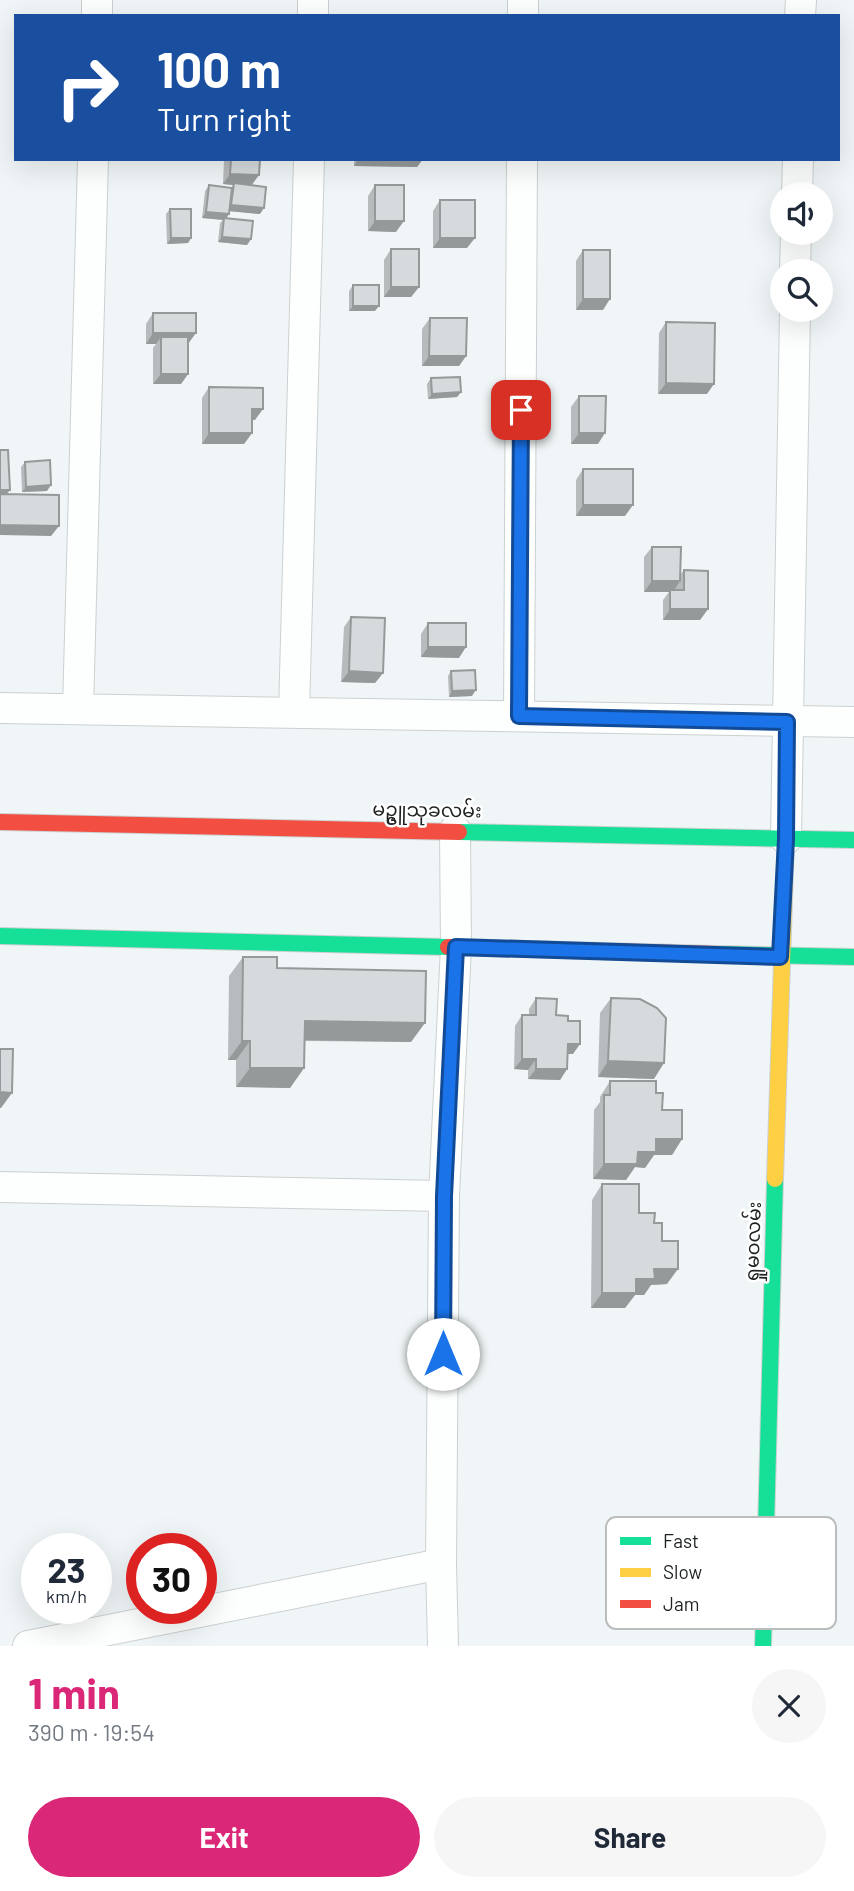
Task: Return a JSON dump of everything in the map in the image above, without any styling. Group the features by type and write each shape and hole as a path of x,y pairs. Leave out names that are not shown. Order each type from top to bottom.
{"street":[{"path":"78,709 93,161"},
{"path":"294,713 309,161"},
{"path":"519,716 522,161"},
{"path":"797,161 797,182"},
{"path":"786,839 795,322"},
{"path":"0,708 854,722"},
{"name":"မဥ္ဇူသုခလမ်း","path":"0,822 854,840"},
{"path":"443,1646 441,1564 444,1196 456,947 455,830"},
{"name":"ရှုမဝလမ်း","path":"765,1517 780,957 786,839"},
{"path":"0,936 854,957"},
{"path":"0,1186 444,1196"},
{"path":"28,1646 441,1564"}],"building":[{"path":"231,161 260,161 259,175 230,174"},
{"path":"234,183 266,187 264,208 231,205"},
{"path":"209,185 232,188 229,214 206,212"},
{"path":"375,185 404,185 404,221 375,221"},
{"path":"440,200 475,200 475,238 440,238"},
{"path":"170,209 191,209 191,238 171,238"},
{"path":"224,218 253,221 251,239 222,237"},
{"path":"391,249 419,249 419,287 391,287"},
{"path":"583,250 610,250 610,299 583,299"},
{"path":"353,285 379,285 379,306 353,306"},
{"path":"153,313 196,313 196,333 153,333"},
{"path":"430,318 467,318 466,356 429,356"},
{"path":"666,322 715,323 714,384 666,383"},
{"path":"161,337 188,337 188,374 161,374"},
{"path":"460,377 461,392 432,394 431,378"},
{"path":"209,387 263,388 263,409 252,409 252,433 209,433"},
{"path":"579,396 606,396 605,433 579,433"},
{"path":"0,450 8,450 10,490 0,490"},
{"path":"50,460 51,485 26,487 25,462"},
{"path":"583,469 633,469 633,505 583,505"},
{"path":"0,494 59,495 59,526 0,525"},
{"path":"652,547 681,547 680,581 652,581"},
{"path":"684,570 708,571 708,609 670,609 670,590 684,590"},
{"path":"351,617 385,618 383,673 349,671"},
{"path":"428,623 466,623 466,647 428,647"},
{"path":"475,670 476,690 452,691 451,671"},
{"path":"243,957 277,957 277,968 426,971 425,1023 305,1021 304,1068 250,1068 250,1041 242,1041"},
{"path":"536,998 557,999 556,1015 568,1016 568,1021 580,1021 580,1044 568,1044 567,1069 536,1069 536,1059 522,1059 522,1015 536,1015"},
{"path":"611,998 640,999 657,1008 666,1018 664,1063 608,1061"},
{"path":"0,1049 13,1049 12,1093 0,1092"},
{"path":"610,1081 656,1081 656,1093 663,1093 662,1110 682,1110 682,1139 656,1139 656,1152 638,1152 637,1164 604,1164 604,1095 610,1095"},
{"path":"602,1184 639,1184 639,1213 655,1213 654,1223 662,1223 662,1241 678,1241 678,1269 654,1269 655,1279 636,1279 636,1293 602,1293"}],"traffic: fast":[{"path":"459,832 854,840"},
{"path":"0,936 448,947"},
{"path":"717,954 854,957"},
{"path":"766,1517 775,1179"},
{"path":"763,1629 763,1646"}],"traffic: slow":[{"path":"775,1179 786,839"}],"traffic: jam":[{"path":"0,822 459,832"},
{"path":"448,947 717,954"}],"route":[{"path":"443,1354 444,1196 456,947 780,957 786,839 787,722 519,716 521,410"}]}
